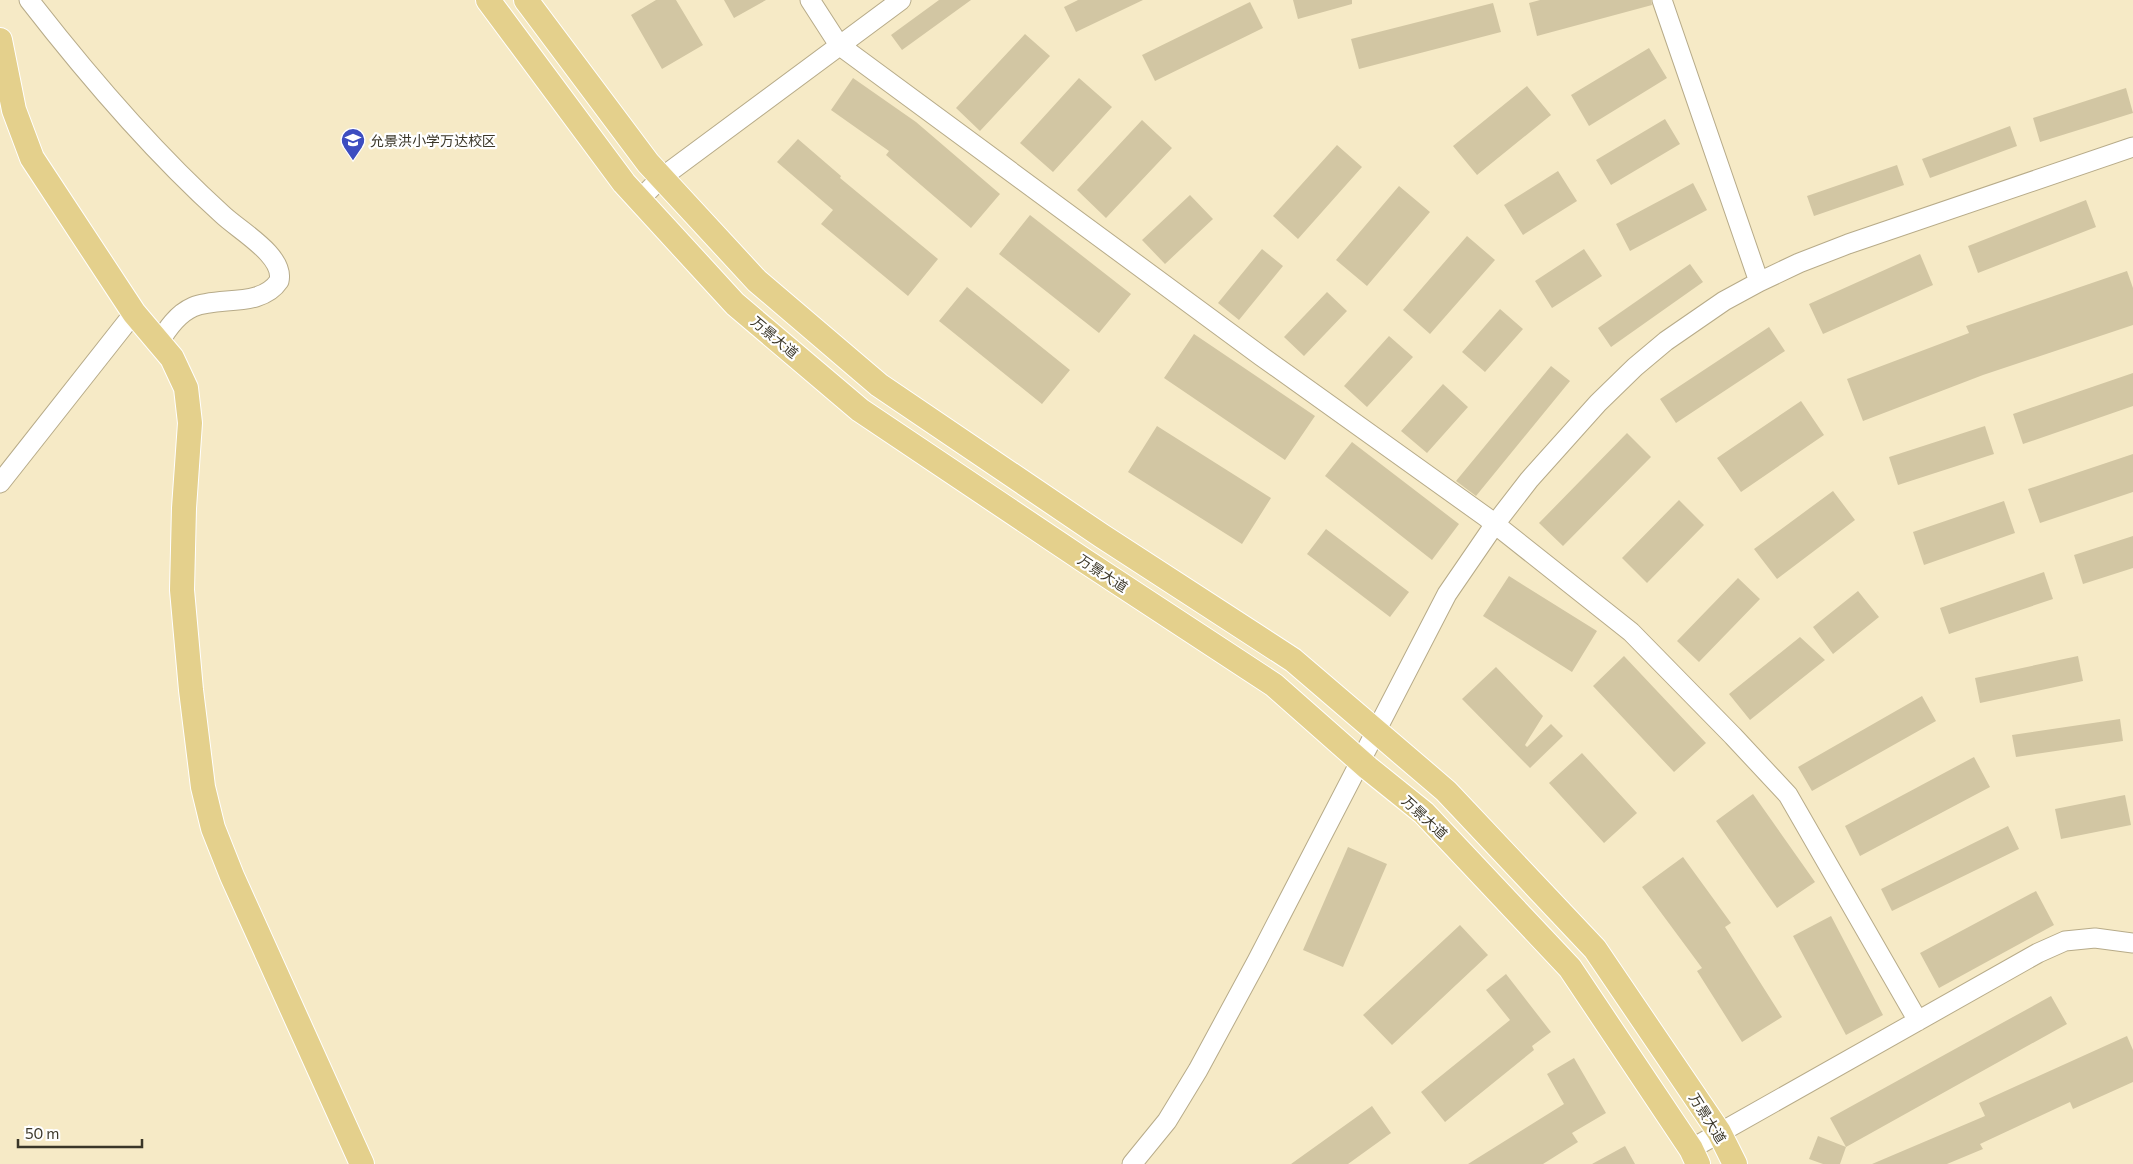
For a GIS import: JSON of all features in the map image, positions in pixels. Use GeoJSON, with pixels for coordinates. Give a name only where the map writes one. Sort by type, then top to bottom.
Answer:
{"type":"FeatureCollection","features":[{"type":"Feature","properties":{"kind":"main road","name":"万景大道"},"geometry":{"type":"LineString","coordinates":[[488,0],[612,168],[735,304],[860,410],[1085,562],[1274,685],[1360,761],[1424,813],[1570,968],[1695,1157]]}},
{"type":"Feature","properties":{"kind":"main road","name":"万景大道"},"geometry":{"type":"LineString","coordinates":[[526,0],[648,163],[757,281],[879,385],[1102,536],[1293,660],[1446,791],[1594,949],[1719,1132],[1735,1164]]}},
{"type":"Feature","properties":{"kind":"main road"},"geometry":{"type":"LineString","coordinates":[[0,40],[3,47],[14,110],[32,158],[134,313],[172,358],[186,388],[190,422],[184,508],[182,590],[191,690],[203,787],[213,828],[232,876],[362,1164]]}},
{"type":"Feature","properties":{"kind":"street"},"geometry":{"type":"LineString","coordinates":[[29,0],[96,83],[138,130],[181,176],[269,254],[279,268],[279,282],[270,291],[247,299],[207,303],[193,307],[174,322],[159,343]]}},
{"type":"Feature","properties":{"kind":"street"},"geometry":{"type":"LineString","coordinates":[[810,0],[838,45],[1261,356],[1495,524],[1631,632],[1788,795],[1918,1021]]}},
{"type":"Feature","properties":{"kind":"street"},"geometry":{"type":"LineString","coordinates":[[639,200],[661,178],[901,0]]}},
{"type":"Feature","properties":{"kind":"street"},"geometry":{"type":"LineString","coordinates":[[1662,0],[1758,282]]}},
{"type":"Feature","properties":{"kind":"street"},"geometry":{"type":"LineString","coordinates":[[1132,1164],[1167,1121],[1198,1070],[1447,594],[1495,524],[1562,441],[1635,367],[1690,323],[1758,282],[1799,263],[1848,244],[2133,147]]}},
{"type":"Feature","properties":{"kind":"street"},"geometry":{"type":"LineString","coordinates":[[0,483],[134,313]]}},
{"type":"Feature","properties":{"kind":"street"},"geometry":{"type":"LineString","coordinates":[[1695,1157],[1719,1132],[2038,954],[2065,942],[2095,938],[2133,943]]}},
{"type":"Feature","properties":{"kind":"building"},"geometry":{"type":"Polygon","coordinates":[[[656,0],[676,0],[703,45],[662,69],[631,15],[656,0]]]}},
{"type":"Feature","properties":{"kind":"building"},"geometry":{"type":"Polygon","coordinates":[[[724,0],[766,0],[734,18],[724,0]]]}},
{"type":"Feature","properties":{"kind":"building"},"geometry":{"type":"Polygon","coordinates":[[[939,0],[971,0],[902,50],[891,35],[939,0]]]}},
{"type":"Feature","properties":{"kind":"building"},"geometry":{"type":"Polygon","coordinates":[[[1078,0],[1143,0],[1076,32],[1064,7],[1078,0]]]}},
{"type":"Feature","properties":{"kind":"building"},"geometry":{"type":"Polygon","coordinates":[[[1293,0],[1352,0],[1352,4],[1298,19],[1293,0]]]}},
{"type":"Feature","properties":{"kind":"building"},"geometry":{"type":"Polygon","coordinates":[[[1540,0],[1651,0],[1652,5],[1537,36],[1529,3],[1540,0]]]}},
{"type":"Feature","properties":{"kind":"building"},"geometry":{"type":"Polygon","coordinates":[[[1250,2],[1263,28],[1155,81],[1142,55],[1250,2]]]}},
{"type":"Feature","properties":{"kind":"building"},"geometry":{"type":"Polygon","coordinates":[[[1493,3],[1501,32],[1359,69],[1351,39],[1493,3]]]}},
{"type":"Feature","properties":{"kind":"building"},"geometry":{"type":"Polygon","coordinates":[[[1025,34],[1050,56],[980,131],[956,108],[1025,34]]]}},
{"type":"Feature","properties":{"kind":"building"},"geometry":{"type":"Polygon","coordinates":[[[1649,48],[1667,78],[1589,126],[1571,95],[1649,48]]]}},
{"type":"Feature","properties":{"kind":"building"},"geometry":{"type":"Polygon","coordinates":[[[853,78],[916,122],[1000,194],[971,228],[886,155],[889,151],[831,110],[853,78]]]}},
{"type":"Feature","properties":{"kind":"building"},"geometry":{"type":"Polygon","coordinates":[[[1079,78],[1112,107],[1053,172],[1020,143],[1079,78]]]}},
{"type":"Feature","properties":{"kind":"building"},"geometry":{"type":"Polygon","coordinates":[[[1527,86],[1551,115],[1477,175],[1453,146],[1527,86]]]}},
{"type":"Feature","properties":{"kind":"building"},"geometry":{"type":"Polygon","coordinates":[[[2126,88],[2133,113],[2040,142],[2033,118],[2126,88]]]}},
{"type":"Feature","properties":{"kind":"building"},"geometry":{"type":"Polygon","coordinates":[[[1665,119],[1680,144],[1611,185],[1596,160],[1665,119]]]}},
{"type":"Feature","properties":{"kind":"building"},"geometry":{"type":"Polygon","coordinates":[[[1142,120],[1172,148],[1106,218],[1077,190],[1142,120]]]}},
{"type":"Feature","properties":{"kind":"building"},"geometry":{"type":"Polygon","coordinates":[[[2010,126],[2017,146],[1930,178],[1922,159],[2010,126]]]}},
{"type":"Feature","properties":{"kind":"building"},"geometry":{"type":"Polygon","coordinates":[[[798,139],[841,176],[840,178],[938,259],[908,296],[821,224],[833,210],[777,162],[798,139]]]}},
{"type":"Feature","properties":{"kind":"building"},"geometry":{"type":"Polygon","coordinates":[[[1337,145],[1362,167],[1298,239],[1273,216],[1337,145]]]}},
{"type":"Feature","properties":{"kind":"building"},"geometry":{"type":"Polygon","coordinates":[[[1897,165],[1904,185],[1814,216],[1807,196],[1897,165]]]}},
{"type":"Feature","properties":{"kind":"building"},"geometry":{"type":"Polygon","coordinates":[[[1558,171],[1577,201],[1523,235],[1504,205],[1558,171]]]}},
{"type":"Feature","properties":{"kind":"building"},"geometry":{"type":"Polygon","coordinates":[[[1693,183],[1707,210],[1630,251],[1616,224],[1693,183]]]}},
{"type":"Feature","properties":{"kind":"building"},"geometry":{"type":"Polygon","coordinates":[[[1399,186],[1430,212],[1367,286],[1336,260],[1399,186]]]}},
{"type":"Feature","properties":{"kind":"building"},"geometry":{"type":"Polygon","coordinates":[[[1190,195],[1213,219],[1165,264],[1142,240],[1190,195]]]}},
{"type":"Feature","properties":{"kind":"building"},"geometry":{"type":"Polygon","coordinates":[[[2086,200],[2096,227],[1978,273],[1968,246],[2086,200]]]}},
{"type":"Feature","properties":{"kind":"building"},"geometry":{"type":"Polygon","coordinates":[[[1030,215],[1131,294],[1099,333],[999,254],[1030,215]]]}},
{"type":"Feature","properties":{"kind":"building"},"geometry":{"type":"Polygon","coordinates":[[[1467,236],[1495,260],[1430,334],[1403,310],[1467,236]]]}},
{"type":"Feature","properties":{"kind":"building"},"geometry":{"type":"Polygon","coordinates":[[[1262,249],[1283,266],[1239,320],[1218,303],[1262,249]]]}},
{"type":"Feature","properties":{"kind":"building"},"geometry":{"type":"Polygon","coordinates":[[[1584,249],[1602,276],[1552,308],[1535,281],[1584,249]]]}},
{"type":"Feature","properties":{"kind":"building"},"geometry":{"type":"Polygon","coordinates":[[[1920,254],[1933,285],[1823,334],[1809,304],[1920,254]]]}},
{"type":"Feature","properties":{"kind":"building"},"geometry":{"type":"Polygon","coordinates":[[[1690,264],[1703,282],[1611,347],[1598,328],[1690,264]]]}},
{"type":"Feature","properties":{"kind":"building"},"geometry":{"type":"Polygon","coordinates":[[[2127,271],[2133,288],[2133,325],[1983,375],[1863,421],[1847,379],[1969,333],[1966,326],[2127,271]]]}},
{"type":"Feature","properties":{"kind":"building"},"geometry":{"type":"Polygon","coordinates":[[[967,287],[1070,370],[1042,404],[939,321],[967,287]]]}},
{"type":"Feature","properties":{"kind":"building"},"geometry":{"type":"Polygon","coordinates":[[[1327,292],[1347,311],[1304,356],[1284,337],[1327,292]]]}},
{"type":"Feature","properties":{"kind":"building"},"geometry":{"type":"Polygon","coordinates":[[[1500,309],[1523,329],[1485,372],[1462,352],[1500,309]]]}},
{"type":"Feature","properties":{"kind":"building"},"geometry":{"type":"Polygon","coordinates":[[[1769,327],[1785,351],[1676,423],[1660,399],[1769,327]]]}},
{"type":"Feature","properties":{"kind":"building"},"geometry":{"type":"Polygon","coordinates":[[[1194,334],[1315,416],[1285,460],[1164,378],[1194,334]]]}},
{"type":"Feature","properties":{"kind":"building"},"geometry":{"type":"Polygon","coordinates":[[[1389,336],[1413,357],[1367,407],[1344,386],[1389,336]]]}},
{"type":"Feature","properties":{"kind":"building"},"geometry":{"type":"Polygon","coordinates":[[[1551,366],[1570,381],[1476,496],[1456,481],[1551,366]]]}},
{"type":"Feature","properties":{"kind":"building"},"geometry":{"type":"Polygon","coordinates":[[[2133,373],[2133,406],[2023,444],[2013,414],[2133,373]]]}},
{"type":"Feature","properties":{"kind":"building"},"geometry":{"type":"Polygon","coordinates":[[[1443,384],[1468,407],[1427,453],[1401,431],[1443,384]]]}},
{"type":"Feature","properties":{"kind":"building"},"geometry":{"type":"Polygon","coordinates":[[[1801,401],[1824,435],[1741,492],[1717,458],[1801,401]]]}},
{"type":"Feature","properties":{"kind":"building"},"geometry":{"type":"Polygon","coordinates":[[[1157,426],[1271,498],[1242,544],[1128,472],[1157,426]]]}},
{"type":"Feature","properties":{"kind":"building"},"geometry":{"type":"Polygon","coordinates":[[[1985,426],[1994,454],[1898,485],[1889,457],[1985,426]]]}},
{"type":"Feature","properties":{"kind":"building"},"geometry":{"type":"Polygon","coordinates":[[[1627,433],[1651,457],[1563,546],[1539,523],[1627,433]]]}},
{"type":"Feature","properties":{"kind":"building"},"geometry":{"type":"Polygon","coordinates":[[[1352,442],[1459,524],[1432,560],[1325,476],[1352,442]]]}},
{"type":"Feature","properties":{"kind":"building"},"geometry":{"type":"Polygon","coordinates":[[[2133,454],[2133,492],[2040,523],[2028,489],[2133,454]]]}},
{"type":"Feature","properties":{"kind":"building"},"geometry":{"type":"Polygon","coordinates":[[[1833,491],[1855,520],[1777,579],[1754,549],[1833,491]]]}},
{"type":"Feature","properties":{"kind":"building"},"geometry":{"type":"Polygon","coordinates":[[[1679,500],[1704,525],[1647,583],[1622,558],[1679,500]]]}},
{"type":"Feature","properties":{"kind":"building"},"geometry":{"type":"Polygon","coordinates":[[[2004,501],[2015,533],[1924,565],[1913,532],[2004,501]]]}},
{"type":"Feature","properties":{"kind":"building"},"geometry":{"type":"Polygon","coordinates":[[[1326,529],[1409,592],[1390,617],[1307,554],[1326,529]]]}},
{"type":"Feature","properties":{"kind":"building"},"geometry":{"type":"Polygon","coordinates":[[[2133,536],[2133,568],[2083,584],[2074,555],[2133,536]]]}},
{"type":"Feature","properties":{"kind":"building"},"geometry":{"type":"Polygon","coordinates":[[[2044,572],[2053,599],[1949,634],[1940,608],[2044,572]]]}},
{"type":"Feature","properties":{"kind":"building"},"geometry":{"type":"Polygon","coordinates":[[[1509,576],[1597,631],[1572,672],[1483,616],[1509,576]]]}},
{"type":"Feature","properties":{"kind":"building"},"geometry":{"type":"Polygon","coordinates":[[[1738,578],[1760,599],[1699,662],[1677,641],[1738,578]]]}},
{"type":"Feature","properties":{"kind":"building"},"geometry":{"type":"Polygon","coordinates":[[[1858,591],[1879,617],[1833,654],[1813,627],[1858,591]]]}},
{"type":"Feature","properties":{"kind":"building"},"geometry":{"type":"Polygon","coordinates":[[[1800,637],[1825,660],[1750,720],[1729,694],[1800,637]]]}},
{"type":"Feature","properties":{"kind":"building"},"geometry":{"type":"Polygon","coordinates":[[[1624,656],[1706,743],[1674,772],[1593,686],[1624,656]]]}},
{"type":"Feature","properties":{"kind":"building"},"geometry":{"type":"Polygon","coordinates":[[[2078,656],[2083,681],[1980,703],[1975,678],[2078,656]]]}},
{"type":"Feature","properties":{"kind":"building"},"geometry":{"type":"Polygon","coordinates":[[[1496,667],[1543,716],[1525,745],[1527,747],[1551,724],[1563,736],[1530,768],[1462,699],[1496,667]]]}},
{"type":"Feature","properties":{"kind":"building"},"geometry":{"type":"Polygon","coordinates":[[[1922,696],[1936,721],[1812,791],[1798,767],[1922,696]]]}},
{"type":"Feature","properties":{"kind":"building"},"geometry":{"type":"Polygon","coordinates":[[[2120,719],[2123,741],[2016,757],[2012,735],[2120,719]]]}},
{"type":"Feature","properties":{"kind":"building"},"geometry":{"type":"Polygon","coordinates":[[[1582,753],[1637,813],[1604,843],[1549,783],[1582,753]]]}},
{"type":"Feature","properties":{"kind":"building"},"geometry":{"type":"Polygon","coordinates":[[[1974,757],[1990,787],[1860,856],[1845,826],[1974,757]]]}},
{"type":"Feature","properties":{"kind":"building"},"geometry":{"type":"Polygon","coordinates":[[[1753,794],[1815,882],[1777,908],[1716,821],[1753,794]]]}},
{"type":"Feature","properties":{"kind":"building"},"geometry":{"type":"Polygon","coordinates":[[[2125,795],[2131,825],[2061,839],[2055,809],[2125,795]]]}},
{"type":"Feature","properties":{"kind":"building"},"geometry":{"type":"Polygon","coordinates":[[[2008,826],[2019,849],[1892,911],[1881,889],[2008,826]]]}},
{"type":"Feature","properties":{"kind":"building"},"geometry":{"type":"Polygon","coordinates":[[[1348,847],[1387,864],[1343,967],[1303,950],[1348,847]]]}},
{"type":"Feature","properties":{"kind":"building"},"geometry":{"type":"Polygon","coordinates":[[[1683,857],[1731,923],[1725,927],[1782,1017],[1742,1042],[1697,971],[1702,968],[1642,887],[1683,857]]]}},
{"type":"Feature","properties":{"kind":"building"},"geometry":{"type":"Polygon","coordinates":[[[2036,891],[2054,925],[1939,988],[1920,953],[2036,891]]]}},
{"type":"Feature","properties":{"kind":"building"},"geometry":{"type":"Polygon","coordinates":[[[1831,916],[1883,1015],[1846,1035],[1793,936],[1831,916]]]}},
{"type":"Feature","properties":{"kind":"building"},"geometry":{"type":"Polygon","coordinates":[[[1460,925],[1488,955],[1392,1045],[1363,1015],[1460,925]]]}},
{"type":"Feature","properties":{"kind":"building"},"geometry":{"type":"Polygon","coordinates":[[[1506,974],[1551,1032],[1532,1046],[1534,1050],[1445,1122],[1421,1092],[1510,1020],[1486,990],[1506,974]]]}},
{"type":"Feature","properties":{"kind":"building"},"geometry":{"type":"Polygon","coordinates":[[[2051,996],[2067,1024],[1846,1147],[1830,1118],[2051,996]]]}},
{"type":"Feature","properties":{"kind":"building"},"geometry":{"type":"Polygon","coordinates":[[[2127,1036],[2133,1050],[2133,1082],[2073,1109],[2070,1102],[1980,1144],[1983,1149],[1947,1164],[1872,1164],[1985,1116],[1979,1103],[2127,1036]]]}},
{"type":"Feature","properties":{"kind":"building"},"geometry":{"type":"Polygon","coordinates":[[[1574,1058],[1606,1113],[1572,1133],[1578,1142],[1543,1164],[1468,1164],[1564,1104],[1547,1074],[1574,1058]]]}},
{"type":"Feature","properties":{"kind":"building"},"geometry":{"type":"Polygon","coordinates":[[[1372,1106],[1391,1133],[1348,1164],[1291,1164],[1372,1106]]]}},
{"type":"Feature","properties":{"kind":"building"},"geometry":{"type":"Polygon","coordinates":[[[1818,1136],[1846,1147],[1840,1164],[1823,1164],[1809,1159],[1818,1136]]]}},
{"type":"Feature","properties":{"kind":"building"},"geometry":{"type":"Polygon","coordinates":[[[1625,1146],[1635,1164],[1592,1164],[1625,1146]]]}},
{"type":"Feature","properties":{"kind":"place","name":"允景洪小学万达校区"},"geometry":{"type":"Point","coordinates":[353,161]}}]}
